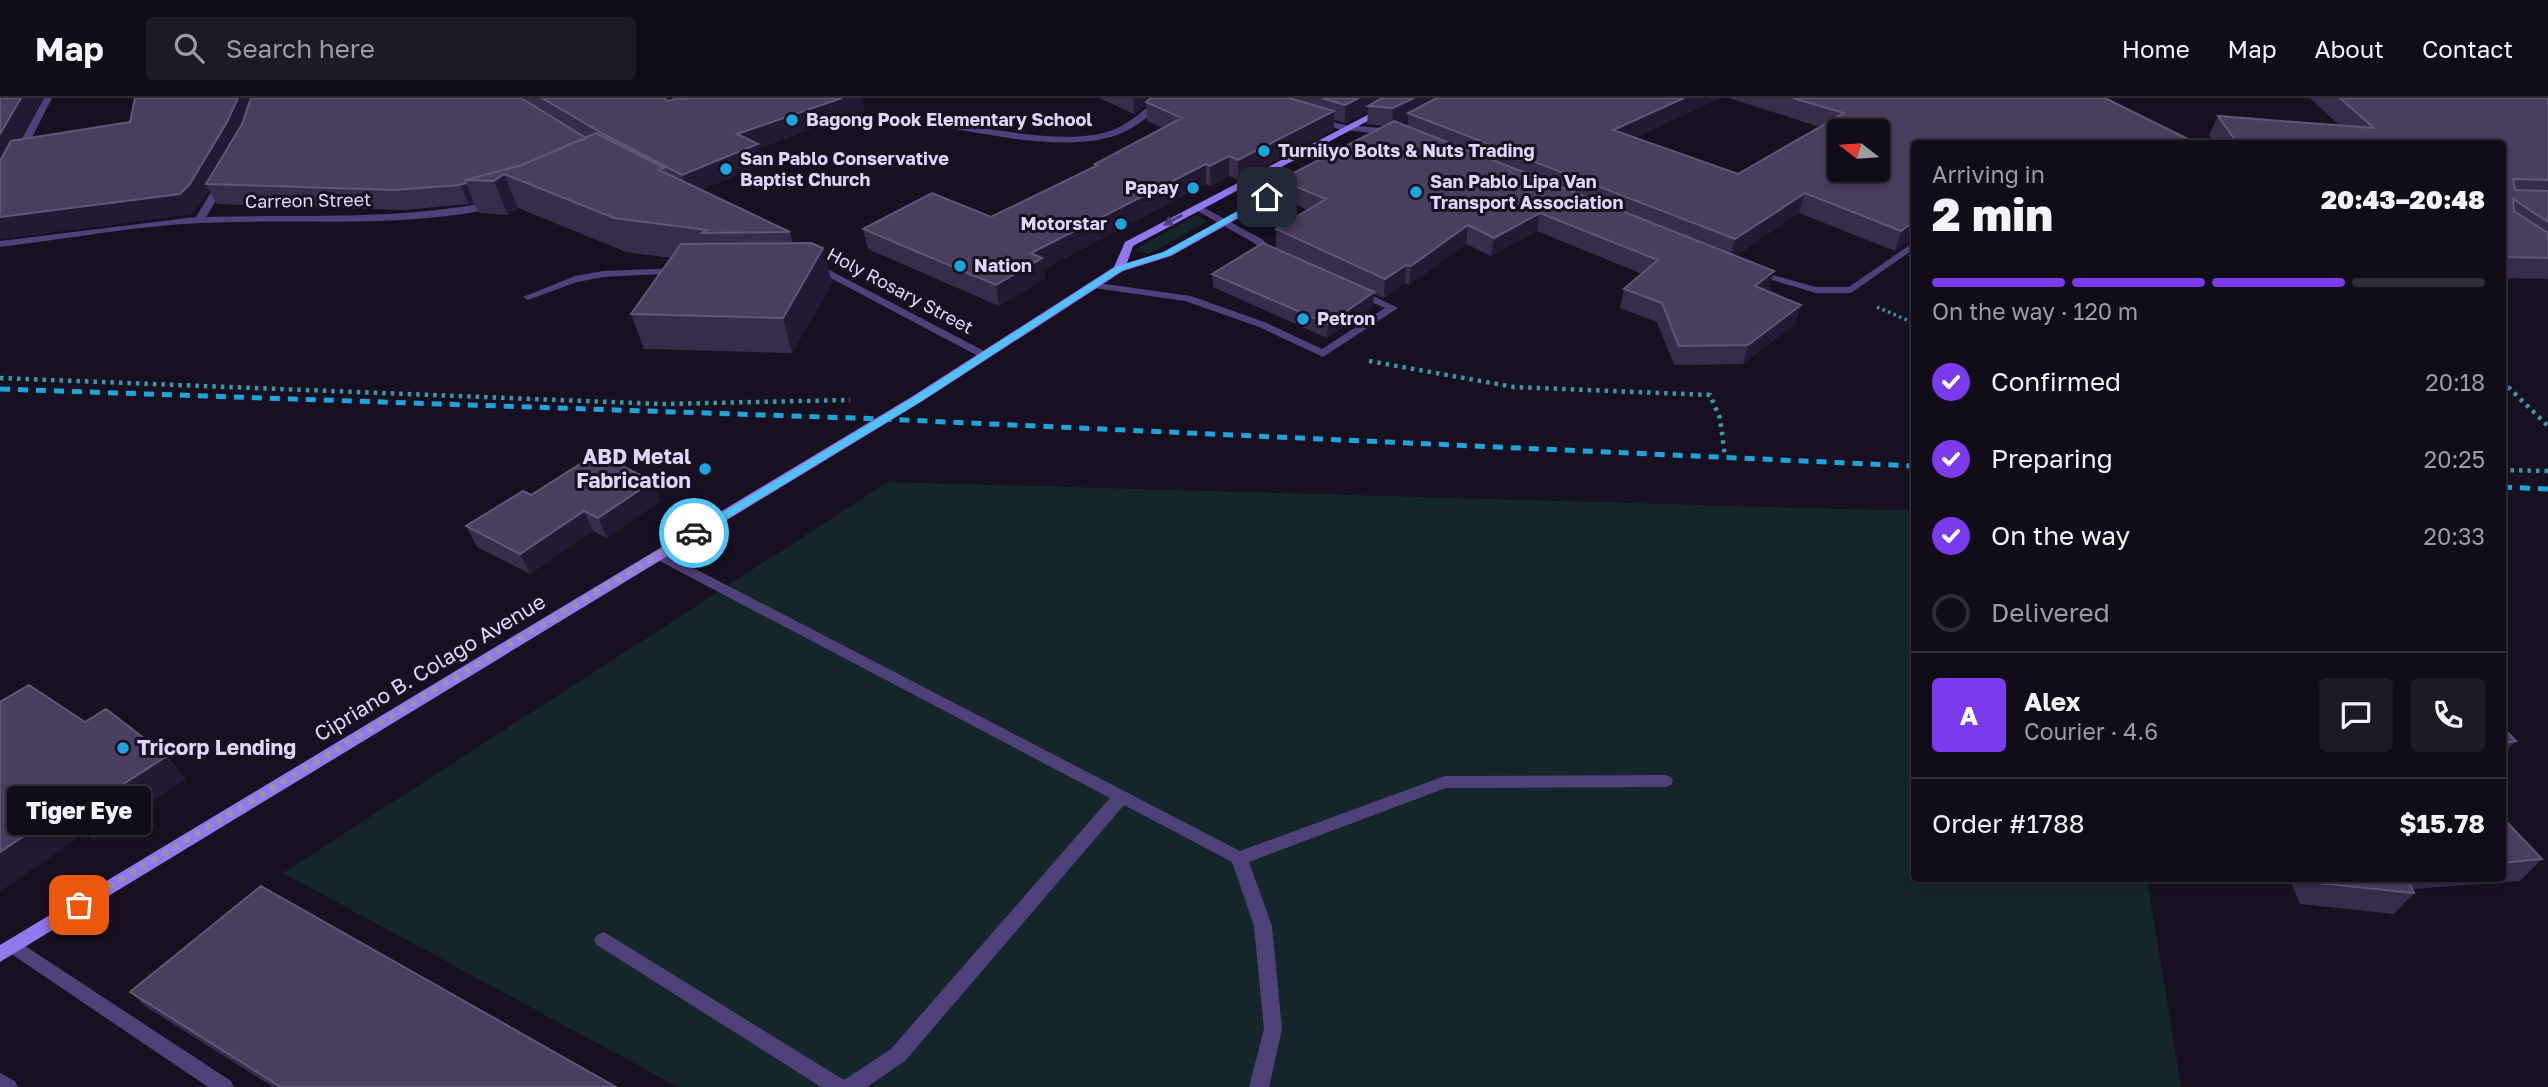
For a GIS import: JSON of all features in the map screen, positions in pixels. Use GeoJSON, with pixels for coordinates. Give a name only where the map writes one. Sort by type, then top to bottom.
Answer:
{"type":"FeatureCollection","features":[{"type":"Feature","properties":{"kind":"main road"},"geometry":{"type":"LineString","coordinates":[[1119,269],[1129,244],[1407,98]]}},
{"type":"Feature","properties":{"kind":"main road"},"geometry":{"type":"LineString","coordinates":[[1376,140],[1393,132]]}},
{"type":"Feature","properties":{"kind":"main road","name":"Cipriano B. Colago Avenue"},"geometry":{"type":"LineString","coordinates":[[7,950],[917,399],[1091,285],[1119,269],[1167,254],[1223,220],[1306,177]]}},
{"type":"Feature","properties":{"kind":"street"},"geometry":{"type":"LineString","coordinates":[[12,168],[48,98]]}},
{"type":"Feature","properties":{"kind":"street"},"geometry":{"type":"LineString","coordinates":[[936,123],[1083,139],[1117,132],[1166,98]]}},
{"type":"Feature","properties":{"kind":"street"},"geometry":{"type":"LineString","coordinates":[[1301,117],[1347,128],[1405,131]]}},
{"type":"Feature","properties":{"kind":"street"},"geometry":{"type":"LineString","coordinates":[[199,220],[227,174]]}},
{"type":"Feature","properties":{"kind":"street","name":"Carreon Street"},"geometry":{"type":"LineString","coordinates":[[0,244],[199,220],[384,217],[468,210],[504,201]]}},
{"type":"Feature","properties":{"kind":"street"},"geometry":{"type":"LineString","coordinates":[[1197,207],[1288,261]]}},
{"type":"Feature","properties":{"kind":"street"},"geometry":{"type":"LineString","coordinates":[[1745,270],[1816,290],[1851,290],[1911,247]]}},
{"type":"Feature","properties":{"kind":"street","name":"Holy Rosary Street"},"geometry":{"type":"LineString","coordinates":[[804,265],[827,272],[982,355]]}},
{"type":"Feature","properties":{"kind":"street"},"geometry":{"type":"LineString","coordinates":[[528,298],[575,279],[603,274],[695,271]]}},
{"type":"Feature","properties":{"kind":"street"},"geometry":{"type":"LineString","coordinates":[[1091,285],[1186,298],[1263,325],[1323,354],[1393,308],[1345,288]]}},
{"type":"Feature","properties":{"kind":"street"},"geometry":{"type":"LineString","coordinates":[[659,555],[1239,858],[1263,926],[1273,1029],[1259,1087]]}},
{"type":"Feature","properties":{"kind":"street"},"geometry":{"type":"LineString","coordinates":[[1239,858],[1446,782],[1665,781]]}},
{"type":"Feature","properties":{"kind":"street"},"geometry":{"type":"LineString","coordinates":[[850,1087],[898,1055],[1122,796]]}},
{"type":"Feature","properties":{"kind":"street"},"geometry":{"type":"LineString","coordinates":[[603,940],[838,1087]]}},
{"type":"Feature","properties":{"kind":"street"},"geometry":{"type":"LineString","coordinates":[[7,950],[225,1087]]}},
{"type":"Feature","properties":{"kind":"street"},"geometry":{"type":"LineString","coordinates":[[0,1082],[8,1087]]}},
{"type":"Feature","properties":{"kind":"path"},"geometry":{"type":"LineString","coordinates":[[1323,354],[1407,366],[1514,387],[1710,395],[1720,418],[1724,457]]}},
{"type":"Feature","properties":{"kind":"path"},"geometry":{"type":"LineString","coordinates":[[0,378],[661,404],[917,399]]}},
{"type":"Feature","properties":{"kind":"path"},"geometry":{"type":"LineString","coordinates":[[2506,385],[2548,426]]}},
{"type":"Feature","properties":{"kind":"path"},"geometry":{"type":"LineString","coordinates":[[2506,470],[2548,471]]}},
{"type":"Feature","properties":{"kind":"shaded area"},"geometry":{"type":"Polygon","coordinates":[[[1196,215],[1208,221],[1149,254],[1134,250],[1196,215]]]}},
{"type":"Feature","properties":{"kind":"shaded area"},"geometry":{"type":"Polygon","coordinates":[[[888,482],[1911,511],[1911,882],[2147,882],[2181,1087],[678,1087],[283,873],[888,482]]]}},
{"type":"Feature","properties":{"kind":"building"},"geometry":{"type":"Polygon","coordinates":[[[0,98],[21,98],[0,134],[0,98]]]}},
{"type":"Feature","properties":{"kind":"building"},"geometry":{"type":"Polygon","coordinates":[[[135,98],[238,98],[190,184],[180,194],[0,217],[0,161],[11,141],[130,122],[135,98]]]}},
{"type":"Feature","properties":{"kind":"building"},"geometry":{"type":"Polygon","coordinates":[[[251,98],[521,98],[586,138],[519,166],[465,180],[466,183],[460,185],[394,190],[206,184],[242,124],[251,98]]]}},
{"type":"Feature","properties":{"kind":"building"},"geometry":{"type":"Polygon","coordinates":[[[542,98],[663,98],[669,101],[677,98],[842,98],[737,134],[758,144],[682,175],[542,98]]]}},
{"type":"Feature","properties":{"kind":"building"},"geometry":{"type":"Polygon","coordinates":[[[1151,98],[1289,98],[1334,111],[1238,160],[1229,156],[1210,166],[1206,164],[1031,253],[1042,258],[996,285],[863,229],[932,193],[991,217],[1098,165],[1095,164],[1182,118],[1146,102],[1151,98]]]}},
{"type":"Feature","properties":{"kind":"building"},"geometry":{"type":"Polygon","coordinates":[[[1322,98],[1359,98],[1345,105],[1322,98]]]}},
{"type":"Feature","properties":{"kind":"building"},"geometry":{"type":"Polygon","coordinates":[[[1382,98],[1414,98],[1393,108],[1368,106],[1382,98]]]}},
{"type":"Feature","properties":{"kind":"building"},"geometry":{"type":"Polygon","coordinates":[[[1437,98],[1684,98],[1613,130],[1738,174],[1827,123],[1827,182],[1890,182],[1890,119],[1834,119],[1844,113],[1793,98],[2105,98],[2190,140],[1911,140],[1911,223],[1901,231],[1805,193],[1735,239],[1408,113],[1437,98]]]}},
{"type":"Feature","properties":{"kind":"building"},"geometry":{"type":"Polygon","coordinates":[[[2340,98],[2548,98],[2548,180],[2513,179],[2515,190],[2548,191],[2548,222],[2513,199],[2514,211],[2548,233],[2548,258],[2506,257],[2506,140],[2235,140],[2218,116],[2374,128],[2340,98]]]}},
{"type":"Feature","properties":{"kind":"building"},"geometry":{"type":"Polygon","coordinates":[[[1394,121],[1774,271],[1755,286],[1801,305],[1748,345],[1679,346],[1662,303],[1624,289],[1658,260],[1540,213],[1494,238],[1468,225],[1411,266],[1406,265],[1385,279],[1276,229],[1326,199],[1280,180],[1394,121]]]}},
{"type":"Feature","properties":{"kind":"building"},"geometry":{"type":"Polygon","coordinates":[[[596,133],[664,168],[659,170],[790,232],[702,233],[707,230],[614,218],[504,174],[494,181],[465,180],[519,166],[596,133]]]}},
{"type":"Feature","properties":{"kind":"building"},"geometry":{"type":"Polygon","coordinates":[[[811,243],[823,248],[783,318],[631,314],[681,244],[811,243]]]}},
{"type":"Feature","properties":{"kind":"building"},"geometry":{"type":"Polygon","coordinates":[[[1263,243],[1374,292],[1328,324],[1212,274],[1263,243]]]}},
{"type":"Feature","properties":{"kind":"building"},"geometry":{"type":"Polygon","coordinates":[[[596,454],[653,481],[598,518],[584,511],[520,554],[466,526],[523,491],[531,495],[596,454]]]}},
{"type":"Feature","properties":{"kind":"building"},"geometry":{"type":"Polygon","coordinates":[[[29,685],[85,722],[106,709],[167,756],[72,817],[63,810],[0,852],[0,702],[29,685]]]}},
{"type":"Feature","properties":{"kind":"building"},"geometry":{"type":"Polygon","coordinates":[[[2506,731],[2516,741],[2506,742],[2506,731]]]}},
{"type":"Feature","properties":{"kind":"building"},"geometry":{"type":"Polygon","coordinates":[[[2506,821],[2542,859],[2506,863],[2506,821]]]}},
{"type":"Feature","properties":{"kind":"building"},"geometry":{"type":"Polygon","coordinates":[[[2409,882],[2414,893],[2318,883],[2409,882]]]}},
{"type":"Feature","properties":{"kind":"building"},"geometry":{"type":"Polygon","coordinates":[[[261,886],[616,1087],[281,1087],[130,992],[261,886]]]}},
{"type":"Feature","properties":{"kind":"railway"},"geometry":{"type":"LineString","coordinates":[[0,389],[882,419],[1911,466]]}},
{"type":"Feature","properties":{"kind":"railway"},"geometry":{"type":"LineString","coordinates":[[2506,487],[2548,489]]}},
{"type":"Feature","properties":{"kind":"way so far"},"geometry":{"type":"LineString","coordinates":[[79,905],[694,533]]}},
{"type":"Feature","properties":{"kind":"place","name":"Bagong Pook Elementary School"},"geometry":{"type":"Point","coordinates":[792,120]}},
{"type":"Feature","properties":{"kind":"place","name":"Turnilyo Bolts & Nuts Trading"},"geometry":{"type":"Point","coordinates":[1264,151]}},
{"type":"Feature","properties":{"kind":"place","name":"San Pablo Conservative Baptist Church"},"geometry":{"type":"Point","coordinates":[726,169]}},
{"type":"Feature","properties":{"kind":"place","name":"Papay"},"geometry":{"type":"Point","coordinates":[1193,188]}},
{"type":"Feature","properties":{"kind":"place","name":"San Pablo Lipa Van Transport Association"},"geometry":{"type":"Point","coordinates":[1416,192]}},
{"type":"Feature","properties":{"kind":"place","name":"Motorstar"},"geometry":{"type":"Point","coordinates":[1121,224]}},
{"type":"Feature","properties":{"kind":"place","name":"Nation"},"geometry":{"type":"Point","coordinates":[960,266]}},
{"type":"Feature","properties":{"kind":"place","name":"Petron"},"geometry":{"type":"Point","coordinates":[1303,319]}},
{"type":"Feature","properties":{"kind":"place","name":"ABD Metal Fabrication"},"geometry":{"type":"Point","coordinates":[705,469]}},
{"type":"Feature","properties":{"kind":"place","name":"Tricorp Lending"},"geometry":{"type":"Point","coordinates":[123,748]}},
{"type":"Feature","properties":{"kind":"place","name":"Tiger Eye"},"geometry":{"type":"Point","coordinates":[79,905]}},
{"type":"Feature","properties":{"kind":"route"},"geometry":{"type":"LineString","coordinates":[[694,533],[917,399],[1091,285],[1119,269],[1167,254],[1267,197]]}}]}
